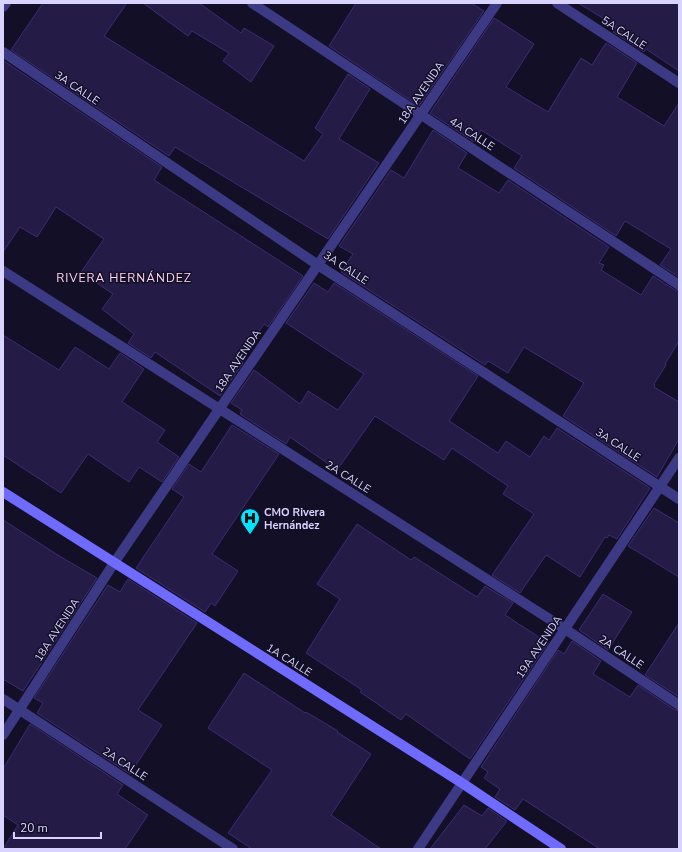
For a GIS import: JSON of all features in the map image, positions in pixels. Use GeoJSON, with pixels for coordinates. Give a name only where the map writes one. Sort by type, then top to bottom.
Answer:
{"type":"FeatureCollection","features":[{"type":"Feature","properties":{"kind":"street"},"geometry":{"type":"LineString","coordinates":[[3,8],[6,3]]}},
{"type":"Feature","properties":{"kind":"street","name":"4A CALLE"},"geometry":{"type":"LineString","coordinates":[[252,3],[679,285]]}},
{"type":"Feature","properties":{"kind":"street","name":"18A AVENIDA"},"geometry":{"type":"LineString","coordinates":[[3,735],[114,563],[498,3]]}},
{"type":"Feature","properties":{"kind":"street","name":"5A CALLE"},"geometry":{"type":"LineString","coordinates":[[556,3],[679,83]]}},
{"type":"Feature","properties":{"kind":"street","name":"3A CALLE"},"geometry":{"type":"LineString","coordinates":[[3,52],[318,265],[679,499]]}},
{"type":"Feature","properties":{"kind":"street","name":"2A CALLE"},"geometry":{"type":"LineString","coordinates":[[3,271],[565,629],[679,705]]}},
{"type":"Feature","properties":{"kind":"street","name":"19A AVENIDA"},"geometry":{"type":"LineString","coordinates":[[418,849],[679,458]]}},
{"type":"Feature","properties":{"kind":"street","name":"1A CALLE"},"geometry":{"type":"LineString","coordinates":[[3,492],[462,783],[561,849]]}},
{"type":"Feature","properties":{"kind":"street","name":"2A CALLE"},"geometry":{"type":"LineString","coordinates":[[3,699],[233,849]]}},
{"type":"Feature","properties":{"kind":"building"},"geometry":{"type":"Polygon","coordinates":[[[43,3],[127,3],[104,36],[304,161],[323,134],[315,128],[348,74],[370,89],[339,139],[379,163],[328,239],[175,147],[169,156],[11,50],[43,3]]]}},
{"type":"Feature","properties":{"kind":"building"},"geometry":{"type":"Polygon","coordinates":[[[143,3],[199,3],[241,33],[244,28],[274,46],[251,82],[223,61],[229,53],[192,31],[188,36],[143,3]]]}},
{"type":"Feature","properties":{"kind":"building"},"geometry":{"type":"Polygon","coordinates":[[[356,3],[471,3],[484,11],[419,106],[329,46],[356,3]]]}},
{"type":"Feature","properties":{"kind":"building"},"geometry":{"type":"Polygon","coordinates":[[[578,3],[679,3],[679,71],[646,49],[644,52],[613,32],[616,26],[578,3]]]}},
{"type":"Feature","properties":{"kind":"building"},"geometry":{"type":"Polygon","coordinates":[[[494,18],[534,44],[506,87],[548,112],[581,58],[592,65],[606,43],[637,63],[617,97],[664,126],[679,103],[679,277],[660,265],[671,249],[625,221],[616,236],[514,168],[522,156],[481,130],[474,142],[430,113],[494,18]]]}},
{"type":"Feature","properties":{"kind":"building"},"geometry":{"type":"Polygon","coordinates":[[[4,61],[162,167],[154,180],[303,276],[268,327],[264,324],[240,360],[243,363],[220,396],[155,352],[151,358],[128,343],[134,334],[102,309],[113,294],[81,272],[104,239],[56,207],[37,237],[20,227],[3,252],[4,61]]]}},
{"type":"Feature","properties":{"kind":"building"},"geometry":{"type":"Polygon","coordinates":[[[433,130],[467,153],[458,168],[499,193],[508,180],[609,247],[599,263],[604,265],[601,270],[641,295],[653,276],[679,291],[679,341],[654,384],[654,387],[679,402],[679,439],[657,477],[563,416],[584,383],[524,347],[508,373],[488,361],[485,365],[341,272],[353,254],[339,246],[391,170],[404,178],[433,130]]]}},
{"type":"Feature","properties":{"kind":"building"},"geometry":{"type":"Polygon","coordinates":[[[314,283],[328,292],[334,283],[478,376],[449,421],[498,453],[506,441],[530,457],[544,436],[549,440],[557,428],[650,488],[617,539],[609,535],[607,538],[605,537],[580,577],[546,555],[520,593],[492,575],[534,514],[503,494],[508,486],[452,448],[444,460],[375,416],[337,470],[290,437],[286,444],[240,414],[242,410],[231,403],[254,370],[300,404],[308,391],[338,410],[364,374],[286,323],[314,283]]]}},
{"type":"Feature","properties":{"kind":"building"},"geometry":{"type":"Polygon","coordinates":[[[3,335],[59,370],[75,347],[109,369],[120,353],[144,369],[122,402],[165,430],[157,442],[179,457],[162,482],[139,467],[129,482],[88,454],[61,493],[3,455],[3,335]]]}},
{"type":"Feature","properties":{"kind":"building"},"geometry":{"type":"Polygon","coordinates":[[[232,425],[279,454],[212,554],[238,571],[215,606],[211,603],[205,612],[136,568],[184,497],[172,489],[189,464],[201,472],[232,425]]]}},
{"type":"Feature","properties":{"kind":"building"},"geometry":{"type":"Polygon","coordinates":[[[654,508],[679,523],[679,577],[628,546],[654,508]]]}},
{"type":"Feature","properties":{"kind":"building"},"geometry":{"type":"Polygon","coordinates":[[[3,520],[97,578],[23,691],[3,679],[3,520]]]}},
{"type":"Feature","properties":{"kind":"building"},"geometry":{"type":"Polygon","coordinates":[[[357,524],[411,560],[414,557],[477,597],[485,586],[513,603],[505,615],[548,643],[470,759],[406,714],[401,720],[360,692],[362,690],[306,653],[340,599],[317,584],[357,524]]]}},
{"type":"Feature","properties":{"kind":"building"},"geometry":{"type":"Polygon","coordinates":[[[128,579],[197,623],[138,710],[162,725],[130,774],[37,713],[43,703],[34,698],[108,585],[120,592],[128,579]]]}},
{"type":"Feature","properties":{"kind":"building"},"geometry":{"type":"Polygon","coordinates":[[[603,594],[632,612],[608,650],[579,630],[603,594]]]}},
{"type":"Feature","properties":{"kind":"building"},"geometry":{"type":"Polygon","coordinates":[[[679,623],[679,697],[645,675],[679,623]]]}},
{"type":"Feature","properties":{"kind":"building"},"geometry":{"type":"Polygon","coordinates":[[[572,641],[601,661],[593,674],[630,697],[638,685],[675,710],[679,711],[679,849],[600,849],[523,799],[515,810],[495,797],[500,789],[484,778],[488,772],[481,767],[558,650],[564,654],[572,641]]]}},
{"type":"Feature","properties":{"kind":"building"},"geometry":{"type":"Polygon","coordinates":[[[244,673],[305,713],[306,712],[338,731],[337,732],[371,754],[331,815],[381,849],[252,849],[228,833],[272,770],[208,728],[244,673]]]}},
{"type":"Feature","properties":{"kind":"building"},"geometry":{"type":"Polygon","coordinates":[[[30,724],[123,785],[117,794],[148,815],[125,849],[3,849],[18,825],[3,815],[3,769],[30,724]]]}},
{"type":"Feature","properties":{"kind":"building"},"geometry":{"type":"Polygon","coordinates":[[[464,805],[482,816],[488,808],[507,821],[485,849],[430,849],[464,805]]]}},
{"type":"Feature","properties":{"kind":"place","name":"CMO Rivera Hernández"},"geometry":{"type":"Point","coordinates":[250,535]}},
{"type":"Feature","properties":{"kind":"district","name":"RIVERA HERNÁNDEZ"},"geometry":{"type":"Point","coordinates":[124,278]}}]}
